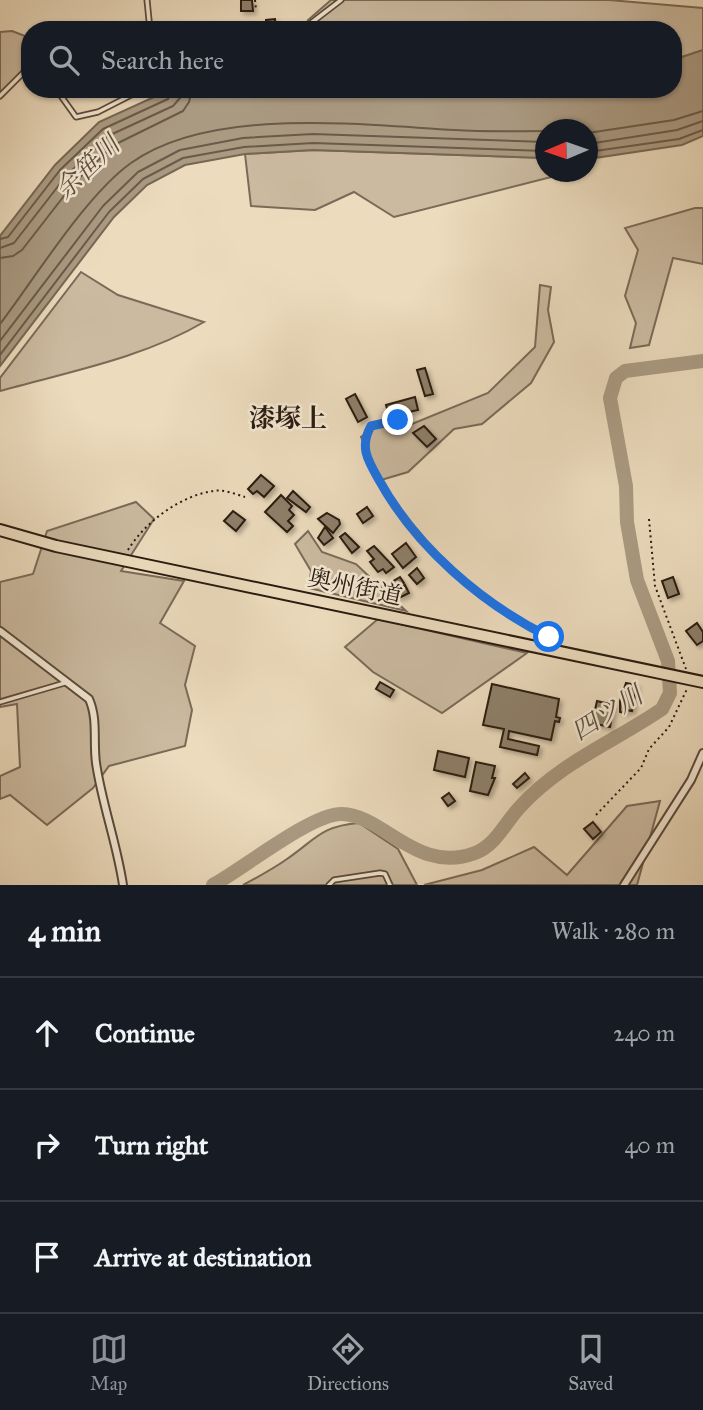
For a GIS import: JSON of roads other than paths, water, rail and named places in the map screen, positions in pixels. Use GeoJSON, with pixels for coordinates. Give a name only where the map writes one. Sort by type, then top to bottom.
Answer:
{"type":"FeatureCollection","features":[{"type":"Feature","properties":{"kind":"highway","name":"奥州街道"},"geometry":{"type":"LineString","coordinates":[[0,530],[122,560],[703,682]]}},
{"type":"Feature","properties":{"kind":"street"},"geometry":{"type":"LineString","coordinates":[[0,631],[89,699],[94,710],[96,760],[123,885]]}},
{"type":"Feature","properties":{"kind":"street"},"geometry":{"type":"LineString","coordinates":[[624,885],[691,780],[703,753]]}},
{"type":"Feature","properties":{"kind":"lane"},"geometry":{"type":"LineString","coordinates":[[147,0],[149,21]]}},
{"type":"Feature","properties":{"kind":"lane"},"geometry":{"type":"LineString","coordinates":[[314,21],[341,0]]}},
{"type":"Feature","properties":{"kind":"lane"},"geometry":{"type":"LineString","coordinates":[[0,96],[21,75]]}},
{"type":"Feature","properties":{"kind":"lane"},"geometry":{"type":"LineString","coordinates":[[62,98],[76,117],[98,112],[125,98]]}},
{"type":"Feature","properties":{"kind":"lane"},"geometry":{"type":"LineString","coordinates":[[0,702],[68,682]]}},
{"type":"Feature","properties":{"kind":"lane"},"geometry":{"type":"LineString","coordinates":[[329,885],[334,880],[380,873],[385,874],[390,885]]}},
{"type":"Feature","properties":{"kind":"water","name":"余笹川"},"geometry":{"type":"Polygon","coordinates":[[[703,50],[703,136],[682,145],[598,158],[598,119],[535,119],[535,158],[313,150],[245,154],[185,165],[147,185],[114,217],[0,366],[0,236],[55,165],[99,122],[152,98],[682,98],[682,57],[703,50]]]}},
{"type":"Feature","properties":{"kind":"waterway","name":"四ツ川"},"geometry":{"type":"LineString","coordinates":[[213,885],[313,822],[342,814],[357,817],[419,851],[436,856],[454,858],[475,853],[488,845],[519,808],[552,778],[662,709],[670,693],[668,661],[637,580],[627,522],[626,486],[610,398],[616,378],[625,371],[703,361]]}},
{"type":"Feature","properties":{"kind":"district","name":"漆塚上"},"geometry":{"type":"Point","coordinates":[288,418]}}]}
